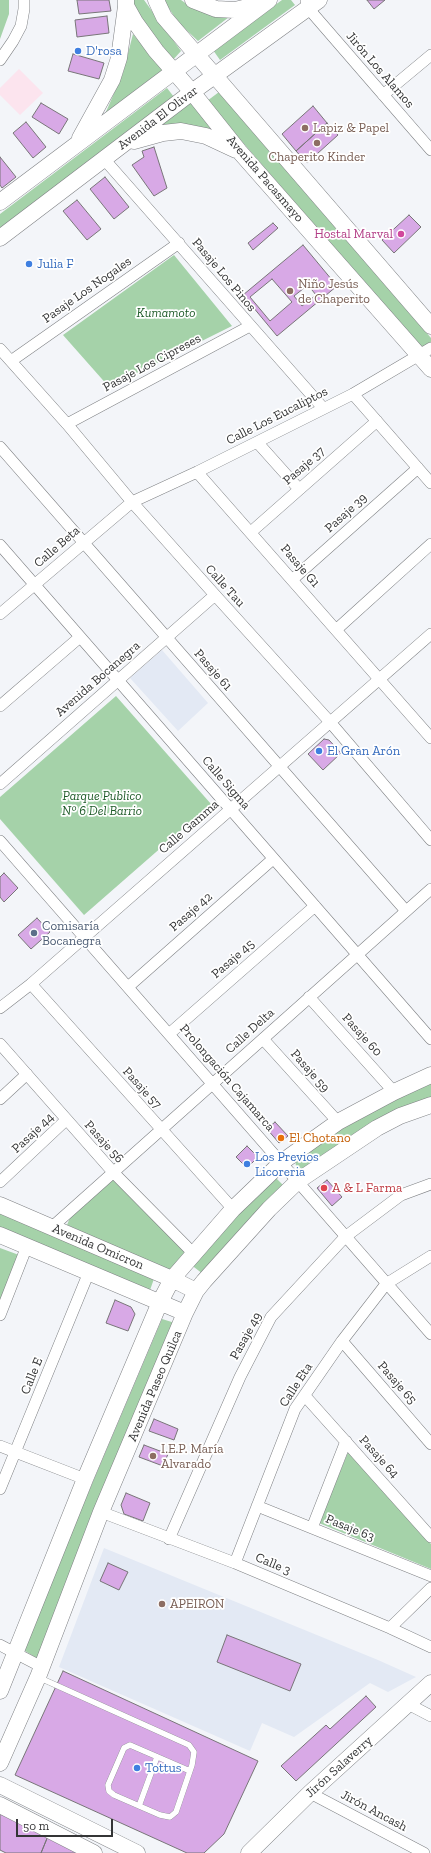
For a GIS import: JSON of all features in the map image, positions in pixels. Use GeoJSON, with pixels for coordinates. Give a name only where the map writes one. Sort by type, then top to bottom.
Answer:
{"type":"FeatureCollection","features":[{"type":"Feature","properties":{"kind":"main road"},"geometry":{"type":"LineString","coordinates":[[156,0],[164,17],[431,326]]}},
{"type":"Feature","properties":{"kind":"main road"},"geometry":{"type":"LineString","coordinates":[[193,0],[216,9],[235,10],[267,1]]}},
{"type":"Feature","properties":{"kind":"main road","name":"Avenida El Olivar"},"geometry":{"type":"LineString","coordinates":[[0,202],[267,1]]}},
{"type":"Feature","properties":{"kind":"main road"},"geometry":{"type":"LineString","coordinates":[[77,144],[112,80],[119,58],[126,3]]}},
{"type":"Feature","properties":{"kind":"main road","name":"Avenida Pacasmayo"},"geometry":{"type":"LineString","coordinates":[[126,3],[145,37],[192,92],[239,151],[425,352],[431,369]]}},
{"type":"Feature","properties":{"kind":"main road","name":"Avenida El Olivar"},"geometry":{"type":"LineString","coordinates":[[0,238],[311,3]]}},
{"type":"Feature","properties":{"kind":"main road"},"geometry":{"type":"LineString","coordinates":[[120,147],[142,138],[163,132],[181,131],[206,136],[239,151]]}},
{"type":"Feature","properties":{"kind":"main road"},"geometry":{"type":"LineString","coordinates":[[0,1691],[85,1479],[160,1302],[172,1279],[193,1253],[233,1209],[282,1162],[338,1122],[394,1092],[431,1075]]}},
{"type":"Feature","properties":{"kind":"main road","name":"Avenida Paseo Quilca"},"geometry":{"type":"LineString","coordinates":[[0,1763],[40,1672],[102,1512],[196,1291],[204,1280],[264,1214],[298,1181],[377,1128],[400,1116],[431,1105]]}},
{"type":"Feature","properties":{"kind":"main road","name":"Avenida Omicron"},"geometry":{"type":"LineString","coordinates":[[0,1205],[172,1279],[196,1291]]}},
{"type":"Feature","properties":{"kind":"main road","name":"Avenida Omicron"},"geometry":{"type":"LineString","coordinates":[[0,1235],[160,1302],[185,1314]]}},
{"type":"Feature","properties":{"kind":"main road","name":"Jirón Salaverry"},"geometry":{"type":"LineString","coordinates":[[249,1853],[310,1793],[431,1683]]}},
{"type":"Feature","properties":{"kind":"main road"},"geometry":{"type":"LineString","coordinates":[[0,1785],[137,1853]]}},
{"type":"Feature","properties":{"kind":"main road"},"geometry":{"type":"LineString","coordinates":[[0,1805],[94,1853]]}},
{"type":"Feature","properties":{"kind":"street"},"geometry":{"type":"LineString","coordinates":[[0,60],[14,41],[21,26],[24,0]]}},
{"type":"Feature","properties":{"kind":"street","name":"Jirón Los Alamos"},"geometry":{"type":"LineString","coordinates":[[311,3],[383,95],[431,150]]}},
{"type":"Feature","properties":{"kind":"street"},"geometry":{"type":"LineString","coordinates":[[383,95],[431,55]]}},
{"type":"Feature","properties":{"kind":"street","name":"Pasaje Los Pinos"},"geometry":{"type":"LineString","coordinates":[[104,159],[179,242],[250,326],[323,408]]}},
{"type":"Feature","properties":{"kind":"street","name":"Pasaje Los Nogales"},"geometry":{"type":"LineString","coordinates":[[11,361],[179,242]]}},
{"type":"Feature","properties":{"kind":"street","name":"Pasaje Los Cipreses"},"geometry":{"type":"LineString","coordinates":[[67,424],[250,326]]}},
{"type":"Feature","properties":{"kind":"street","name":"Calle Tau"},"geometry":{"type":"LineString","coordinates":[[0,349],[67,424],[132,502],[330,722],[431,840]]}},
{"type":"Feature","properties":{"kind":"street","name":"Calle Los Eucaliptos"},"geometry":{"type":"LineString","coordinates":[[132,502],[197,472],[353,394],[425,352]]}},
{"type":"Feature","properties":{"kind":"street"},"geometry":{"type":"LineString","coordinates":[[353,394],[431,483]]}},
{"type":"Feature","properties":{"kind":"street","name":"Pasaje 37"},"geometry":{"type":"LineString","coordinates":[[251,532],[377,422]]}},
{"type":"Feature","properties":{"kind":"street"},"geometry":{"type":"LineString","coordinates":[[257,442],[299,489]]}},
{"type":"Feature","properties":{"kind":"street","name":"Pasaje 61"},"geometry":{"type":"LineString","coordinates":[[0,447],[279,767],[406,910]]}},
{"type":"Feature","properties":{"kind":"street","name":"Pasaje 39"},"geometry":{"type":"LineString","coordinates":[[293,579],[418,468]]}},
{"type":"Feature","properties":{"kind":"street","name":"Pasaje G1"},"geometry":{"type":"LineString","coordinates":[[197,472],[337,629],[431,738]]}},
{"type":"Feature","properties":{"kind":"street","name":"Calle Beta"},"geometry":{"type":"LineString","coordinates":[[0,614],[132,502]]}},
{"type":"Feature","properties":{"kind":"street"},"geometry":{"type":"LineString","coordinates":[[337,629],[431,544]]}},
{"type":"Feature","properties":{"kind":"street","name":"Calle Sigma"},"geometry":{"type":"LineString","coordinates":[[0,545],[431,1039]]}},
{"type":"Feature","properties":{"kind":"street","name":"Avenida Bocanegra"},"geometry":{"type":"LineString","coordinates":[[0,784],[215,595]]}},
{"type":"Feature","properties":{"kind":"street","name":"Calle Gamma"},"geometry":{"type":"LineString","coordinates":[[0,1008],[31,984],[430,636]]}},
{"type":"Feature","properties":{"kind":"street"},"geometry":{"type":"LineString","coordinates":[[0,706],[80,637]]}},
{"type":"Feature","properties":{"kind":"street","name":"Prolongación Cajamarca"},"geometry":{"type":"LineString","coordinates":[[0,841],[431,1334]]}},
{"type":"Feature","properties":{"kind":"street","name":"Pasaje 42"},"geometry":{"type":"LineString","coordinates":[[128,987],[274,859]]}},
{"type":"Feature","properties":{"kind":"street","name":"Calle Delta"},"geometry":{"type":"LineString","coordinates":[[52,1227],[431,888]]}},
{"type":"Feature","properties":{"kind":"street","name":"Pasaje 45"},"geometry":{"type":"LineString","coordinates":[[169,1034],[315,906]]}},
{"type":"Feature","properties":{"kind":"street","name":"Pasaje 57"},"geometry":{"type":"LineString","coordinates":[[31,984],[233,1209]]}},
{"type":"Feature","properties":{"kind":"street","name":"Pasaje 60"},"geometry":{"type":"LineString","coordinates":[[310,997],[394,1092]]}},
{"type":"Feature","properties":{"kind":"street","name":"Pasaje 59"},"geometry":{"type":"LineString","coordinates":[[263,1039],[338,1122]]}},
{"type":"Feature","properties":{"kind":"street","name":"Pasaje 56"},"geometry":{"type":"LineString","coordinates":[[0,1044],[113,1172],[193,1253]]}},
{"type":"Feature","properties":{"kind":"street"},"geometry":{"type":"LineString","coordinates":[[0,1099],[27,1074]]}},
{"type":"Feature","properties":{"kind":"street","name":"Pasaje 44"},"geometry":{"type":"LineString","coordinates":[[0,1182],[66,1120]]}},
{"type":"Feature","properties":{"kind":"street","name":"Pasaje 49"},"geometry":{"type":"LineString","coordinates":[[169,1539],[240,1377],[271,1317],[345,1237],[401,1195],[431,1184]]}},
{"type":"Feature","properties":{"kind":"street"},"geometry":{"type":"LineString","coordinates":[[0,1315],[27,1246]]}},
{"type":"Feature","properties":{"kind":"street","name":"Calle Eta"},"geometry":{"type":"LineString","coordinates":[[235,1563],[295,1409],[342,1341],[386,1284],[431,1256]]}},
{"type":"Feature","properties":{"kind":"street","name":"Calle E"},"geometry":{"type":"LineString","coordinates":[[0,1489],[88,1272]]}},
{"type":"Feature","properties":{"kind":"street","name":"Pasaje 65"},"geometry":{"type":"LineString","coordinates":[[342,1341],[431,1444]]}},
{"type":"Feature","properties":{"kind":"street","name":"Pasaje 64"},"geometry":{"type":"LineString","coordinates":[[305,1396],[431,1537]]}},
{"type":"Feature","properties":{"kind":"street"},"geometry":{"type":"LineString","coordinates":[[312,1528],[346,1441]]}},
{"type":"Feature","properties":{"kind":"street"},"geometry":{"type":"LineString","coordinates":[[0,1446],[85,1479]]}},
{"type":"Feature","properties":{"kind":"street","name":"Pasaje 63"},"geometry":{"type":"LineString","coordinates":[[258,1506],[431,1576]]}},
{"type":"Feature","properties":{"kind":"street","name":"Calle 3"},"geometry":{"type":"LineString","coordinates":[[102,1512],[169,1539],[235,1563],[390,1628],[431,1647]]}},
{"type":"Feature","properties":{"kind":"street"},"geometry":{"type":"LineString","coordinates":[[390,1628],[431,1588]]}},
{"type":"Feature","properties":{"kind":"street"},"geometry":{"type":"LineString","coordinates":[[0,1645],[15,1653],[40,1672]]}},
{"type":"Feature","properties":{"kind":"street"},"geometry":{"type":"LineString","coordinates":[[408,1704],[431,1716]]}},
{"type":"Feature","properties":{"kind":"street","name":"Jirón Ancash"},"geometry":{"type":"LineString","coordinates":[[310,1793],[424,1853]]}},
{"type":"Feature","properties":{"kind":"lane"},"geometry":{"type":"LineString","coordinates":[[40,1672],[189,1745],[194,1752],[194,1758],[190,1771],[176,1812],[170,1817],[160,1815],[114,1795],[109,1791],[108,1785],[124,1748],[130,1745],[190,1771]]}},
{"type":"Feature","properties":{"kind":"lane"},"geometry":{"type":"LineString","coordinates":[[138,1806],[157,1757]]}},
{"type":"Feature","properties":{"kind":"shaded area"},"geometry":{"type":"Polygon","coordinates":[[[19,69],[43,93],[20,115],[0,95],[0,88],[19,69]]]}},
{"type":"Feature","properties":{"kind":"shaded area"},"geometry":{"type":"Polygon","coordinates":[[[162,650],[208,703],[178,731],[130,678],[162,650]]]}},
{"type":"Feature","properties":{"kind":"shaded area","name":"APEIRON"},"geometry":{"type":"Polygon","coordinates":[[[104,1548],[416,1677],[388,1692],[370,1683],[294,1737],[262,1723],[250,1751],[59,1667],[104,1548]]]}},
{"type":"Feature","properties":{"kind":"green space"},"geometry":{"type":"Polygon","coordinates":[[[0,0],[9,0],[9,14],[0,39],[0,0]]]}},
{"type":"Feature","properties":{"kind":"green space"},"geometry":{"type":"Polygon","coordinates":[[[132,0],[144,0],[181,51],[172,61],[137,13],[132,0]]]}},
{"type":"Feature","properties":{"kind":"green space"},"geometry":{"type":"Polygon","coordinates":[[[163,0],[181,0],[191,7],[229,17],[198,41],[179,23],[163,0]]]}},
{"type":"Feature","properties":{"kind":"green space"},"geometry":{"type":"Polygon","coordinates":[[[282,0],[291,0],[295,5],[220,60],[213,50],[282,0]]]}},
{"type":"Feature","properties":{"kind":"green space"},"geometry":{"type":"Polygon","coordinates":[[[133,34],[163,71],[105,114],[123,73],[133,34]]]}},
{"type":"Feature","properties":{"kind":"green space"},"geometry":{"type":"Polygon","coordinates":[[[167,88],[174,97],[0,229],[0,214],[167,88]]]}},
{"type":"Feature","properties":{"kind":"green space"},"geometry":{"type":"Polygon","coordinates":[[[219,92],[431,338],[431,343],[423,351],[207,101],[219,92]]]}},
{"type":"Feature","properties":{"kind":"green space"},"geometry":{"type":"Polygon","coordinates":[[[190,101],[217,134],[157,126],[190,101]]]}},
{"type":"Feature","properties":{"kind":"green space","name":"Kumamoto"},"geometry":{"type":"Polygon","coordinates":[[[174,255],[232,326],[109,387],[63,335],[174,255]]]}},
{"type":"Feature","properties":{"kind":"green space","name":"Parque Publico N° 6 Del Barrio"},"geometry":{"type":"Polygon","coordinates":[[[116,696],[211,804],[84,915],[0,819],[0,797],[116,696]]]}},
{"type":"Feature","properties":{"kind":"green space"},"geometry":{"type":"Polygon","coordinates":[[[431,1081],[431,1097],[394,1113],[303,1169],[296,1166],[295,1160],[350,1121],[431,1081]]]}},
{"type":"Feature","properties":{"kind":"green space"},"geometry":{"type":"Polygon","coordinates":[[[115,1176],[187,1249],[169,1271],[67,1225],[71,1215],[115,1176]]]}},
{"type":"Feature","properties":{"kind":"green space"},"geometry":{"type":"Polygon","coordinates":[[[274,1176],[283,1185],[203,1274],[190,1264],[274,1176]]]}},
{"type":"Feature","properties":{"kind":"green space"},"geometry":{"type":"Polygon","coordinates":[[[0,1213],[155,1276],[150,1290],[0,1227],[0,1213]]]}},
{"type":"Feature","properties":{"kind":"green space"},"geometry":{"type":"Polygon","coordinates":[[[0,1248],[19,1255],[0,1304],[0,1248]]]}},
{"type":"Feature","properties":{"kind":"green space"},"geometry":{"type":"Polygon","coordinates":[[[162,1319],[175,1323],[38,1659],[22,1649],[162,1319]]]}},
{"type":"Feature","properties":{"kind":"green space"},"geometry":{"type":"Polygon","coordinates":[[[349,1450],[431,1544],[431,1569],[319,1523],[349,1450]]]}},
{"type":"Feature","properties":{"kind":"building"},"geometry":{"type":"Polygon","coordinates":[[[77,0],[109,0],[111,11],[79,14],[77,0]]]}},
{"type":"Feature","properties":{"kind":"building"},"geometry":{"type":"Polygon","coordinates":[[[367,0],[385,0],[374,9],[367,0]]]}},
{"type":"Feature","properties":{"kind":"building"},"geometry":{"type":"Polygon","coordinates":[[[107,16],[109,33],[77,37],[75,20],[107,16]]]}},
{"type":"Feature","properties":{"kind":"building"},"geometry":{"type":"Polygon","coordinates":[[[73,54],[104,63],[99,79],[68,71],[73,54]]]}},
{"type":"Feature","properties":{"kind":"building"},"geometry":{"type":"Polygon","coordinates":[[[41,103],[68,119],[59,134],[32,117],[41,103]]]}},
{"type":"Feature","properties":{"kind":"building","name":"Lapiz & Papel"},"geometry":{"type":"Polygon","coordinates":[[[313,106],[327,123],[296,151],[282,134],[313,106]]]}},
{"type":"Feature","properties":{"kind":"building"},"geometry":{"type":"Polygon","coordinates":[[[26,122],[46,147],[33,158],[13,133],[26,122]]]}},
{"type":"Feature","properties":{"kind":"building","name":"Chaperito Kinder"},"geometry":{"type":"Polygon","coordinates":[[[327,123],[338,135],[307,163],[296,151],[327,123]]]}},
{"type":"Feature","properties":{"kind":"building"},"geometry":{"type":"Polygon","coordinates":[[[154,147],[167,188],[154,196],[132,165],[144,157],[142,151],[154,147]]]}},
{"type":"Feature","properties":{"kind":"building"},"geometry":{"type":"Polygon","coordinates":[[[0,157],[16,177],[2,188],[0,185],[0,157]]]}},
{"type":"Feature","properties":{"kind":"building"},"geometry":{"type":"Polygon","coordinates":[[[105,177],[129,207],[114,219],[90,189],[105,177]]]}},
{"type":"Feature","properties":{"kind":"building"},"geometry":{"type":"Polygon","coordinates":[[[77,200],[101,229],[87,240],[63,211],[77,200]]]}},
{"type":"Feature","properties":{"kind":"building","name":"Hostal Marval"},"geometry":{"type":"Polygon","coordinates":[[[409,215],[421,227],[394,253],[382,240],[409,215]]]}},
{"type":"Feature","properties":{"kind":"building"},"geometry":{"type":"Polygon","coordinates":[[[273,223],[278,228],[253,250],[248,243],[273,223]]]}},
{"type":"Feature","properties":{"kind":"building","name":"Niño Jesús de Chaperito"},"geometry":{"type":"Polygon","coordinates":[[[303,245],[337,286],[277,336],[243,295],[303,245]]]}},
{"type":"Feature","properties":{"kind":"building"},"geometry":{"type":"Polygon","coordinates":[[[272,279],[292,302],[270,321],[250,297],[272,279]]]}},
{"type":"Feature","properties":{"kind":"building"},"geometry":{"type":"Polygon","coordinates":[[[308,285],[316,295],[302,306],[294,296],[308,285]]]}},
{"type":"Feature","properties":{"kind":"building"},"geometry":{"type":"Polygon","coordinates":[[[324,739],[329,740],[341,753],[323,770],[308,754],[324,739]]]}},
{"type":"Feature","properties":{"kind":"building"},"geometry":{"type":"Polygon","coordinates":[[[4,873],[18,888],[4,902],[0,897],[0,877],[4,873]]]}},
{"type":"Feature","properties":{"kind":"building","name":"Comisaría Bocanegra"},"geometry":{"type":"Polygon","coordinates":[[[37,918],[50,932],[31,949],[18,935],[37,918]]]}},
{"type":"Feature","properties":{"kind":"building"},"geometry":{"type":"Polygon","coordinates":[[[275,1122],[288,1136],[279,1143],[267,1129],[275,1122]]]}},
{"type":"Feature","properties":{"kind":"building"},"geometry":{"type":"Polygon","coordinates":[[[247,1146],[258,1157],[247,1168],[236,1157],[247,1146]]]}},
{"type":"Feature","properties":{"kind":"building"},"geometry":{"type":"Polygon","coordinates":[[[327,1180],[342,1197],[332,1206],[317,1188],[327,1180]]]}},
{"type":"Feature","properties":{"kind":"building"},"geometry":{"type":"Polygon","coordinates":[[[115,1300],[131,1307],[135,1314],[128,1331],[106,1323],[115,1300]]]}},
{"type":"Feature","properties":{"kind":"building"},"geometry":{"type":"Polygon","coordinates":[[[154,1419],[178,1429],[174,1440],[149,1431],[154,1419]]]}},
{"type":"Feature","properties":{"kind":"building","name":"I.E.P. María Alvarado"},"geometry":{"type":"Polygon","coordinates":[[[144,1445],[168,1454],[163,1466],[139,1457],[144,1445]]]}},
{"type":"Feature","properties":{"kind":"building"},"geometry":{"type":"Polygon","coordinates":[[[126,1493],[150,1503],[143,1521],[124,1514],[121,1505],[126,1493]]]}},
{"type":"Feature","properties":{"kind":"building"},"geometry":{"type":"Polygon","coordinates":[[[108,1563],[128,1572],[119,1590],[100,1581],[108,1563]]]}},
{"type":"Feature","properties":{"kind":"building"},"geometry":{"type":"Polygon","coordinates":[[[227,1635],[301,1664],[290,1691],[217,1662],[227,1635]]]}},
{"type":"Feature","properties":{"kind":"building","name":"Tottus"},"geometry":{"type":"Polygon","coordinates":[[[63,1671],[258,1761],[224,1834],[204,1853],[187,1853],[15,1775],[63,1671]]]}},
{"type":"Feature","properties":{"kind":"building"},"geometry":{"type":"Polygon","coordinates":[[[366,1696],[376,1707],[296,1781],[281,1766],[326,1725],[330,1729],[366,1696]]]}},
{"type":"Feature","properties":{"kind":"building"},"geometry":{"type":"Polygon","coordinates":[[[0,1814],[48,1836],[41,1853],[6,1853],[0,1850],[0,1814]]]}},
{"type":"Feature","properties":{"kind":"building"},"geometry":{"type":"Polygon","coordinates":[[[48,1836],[81,1853],[41,1853],[48,1836]]]}},
{"type":"Feature","properties":{"kind":"place","name":"D'rosa"},"geometry":{"type":"Point","coordinates":[78,51]}},
{"type":"Feature","properties":{"kind":"place","name":"Lapiz & Papel"},"geometry":{"type":"Point","coordinates":[305,128]}},
{"type":"Feature","properties":{"kind":"place","name":"Chaperito Kinder"},"geometry":{"type":"Point","coordinates":[317,143]}},
{"type":"Feature","properties":{"kind":"place","name":"Hostal Marval"},"geometry":{"type":"Point","coordinates":[401,234]}},
{"type":"Feature","properties":{"kind":"place","name":"Julia F"},"geometry":{"type":"Point","coordinates":[29,264]}},
{"type":"Feature","properties":{"kind":"place","name":"Niño Jesús de Chaperito"},"geometry":{"type":"Point","coordinates":[290,291]}},
{"type":"Feature","properties":{"kind":"place","name":"El Gran Arón"},"geometry":{"type":"Point","coordinates":[319,751]}},
{"type":"Feature","properties":{"kind":"place","name":"Comisaría Bocanegra"},"geometry":{"type":"Point","coordinates":[34,933]}},
{"type":"Feature","properties":{"kind":"place","name":"El Chotano"},"geometry":{"type":"Point","coordinates":[281,1138]}},
{"type":"Feature","properties":{"kind":"place","name":"Los Previos Licoreria"},"geometry":{"type":"Point","coordinates":[247,1164]}},
{"type":"Feature","properties":{"kind":"place","name":"A & L Farma"},"geometry":{"type":"Point","coordinates":[324,1188]}},
{"type":"Feature","properties":{"kind":"place","name":"I.E.P. María Alvarado"},"geometry":{"type":"Point","coordinates":[153,1456]}},
{"type":"Feature","properties":{"kind":"place","name":"APEIRON"},"geometry":{"type":"Point","coordinates":[162,1604]}},
{"type":"Feature","properties":{"kind":"place","name":"Tottus"},"geometry":{"type":"Point","coordinates":[137,1768]}}]}
